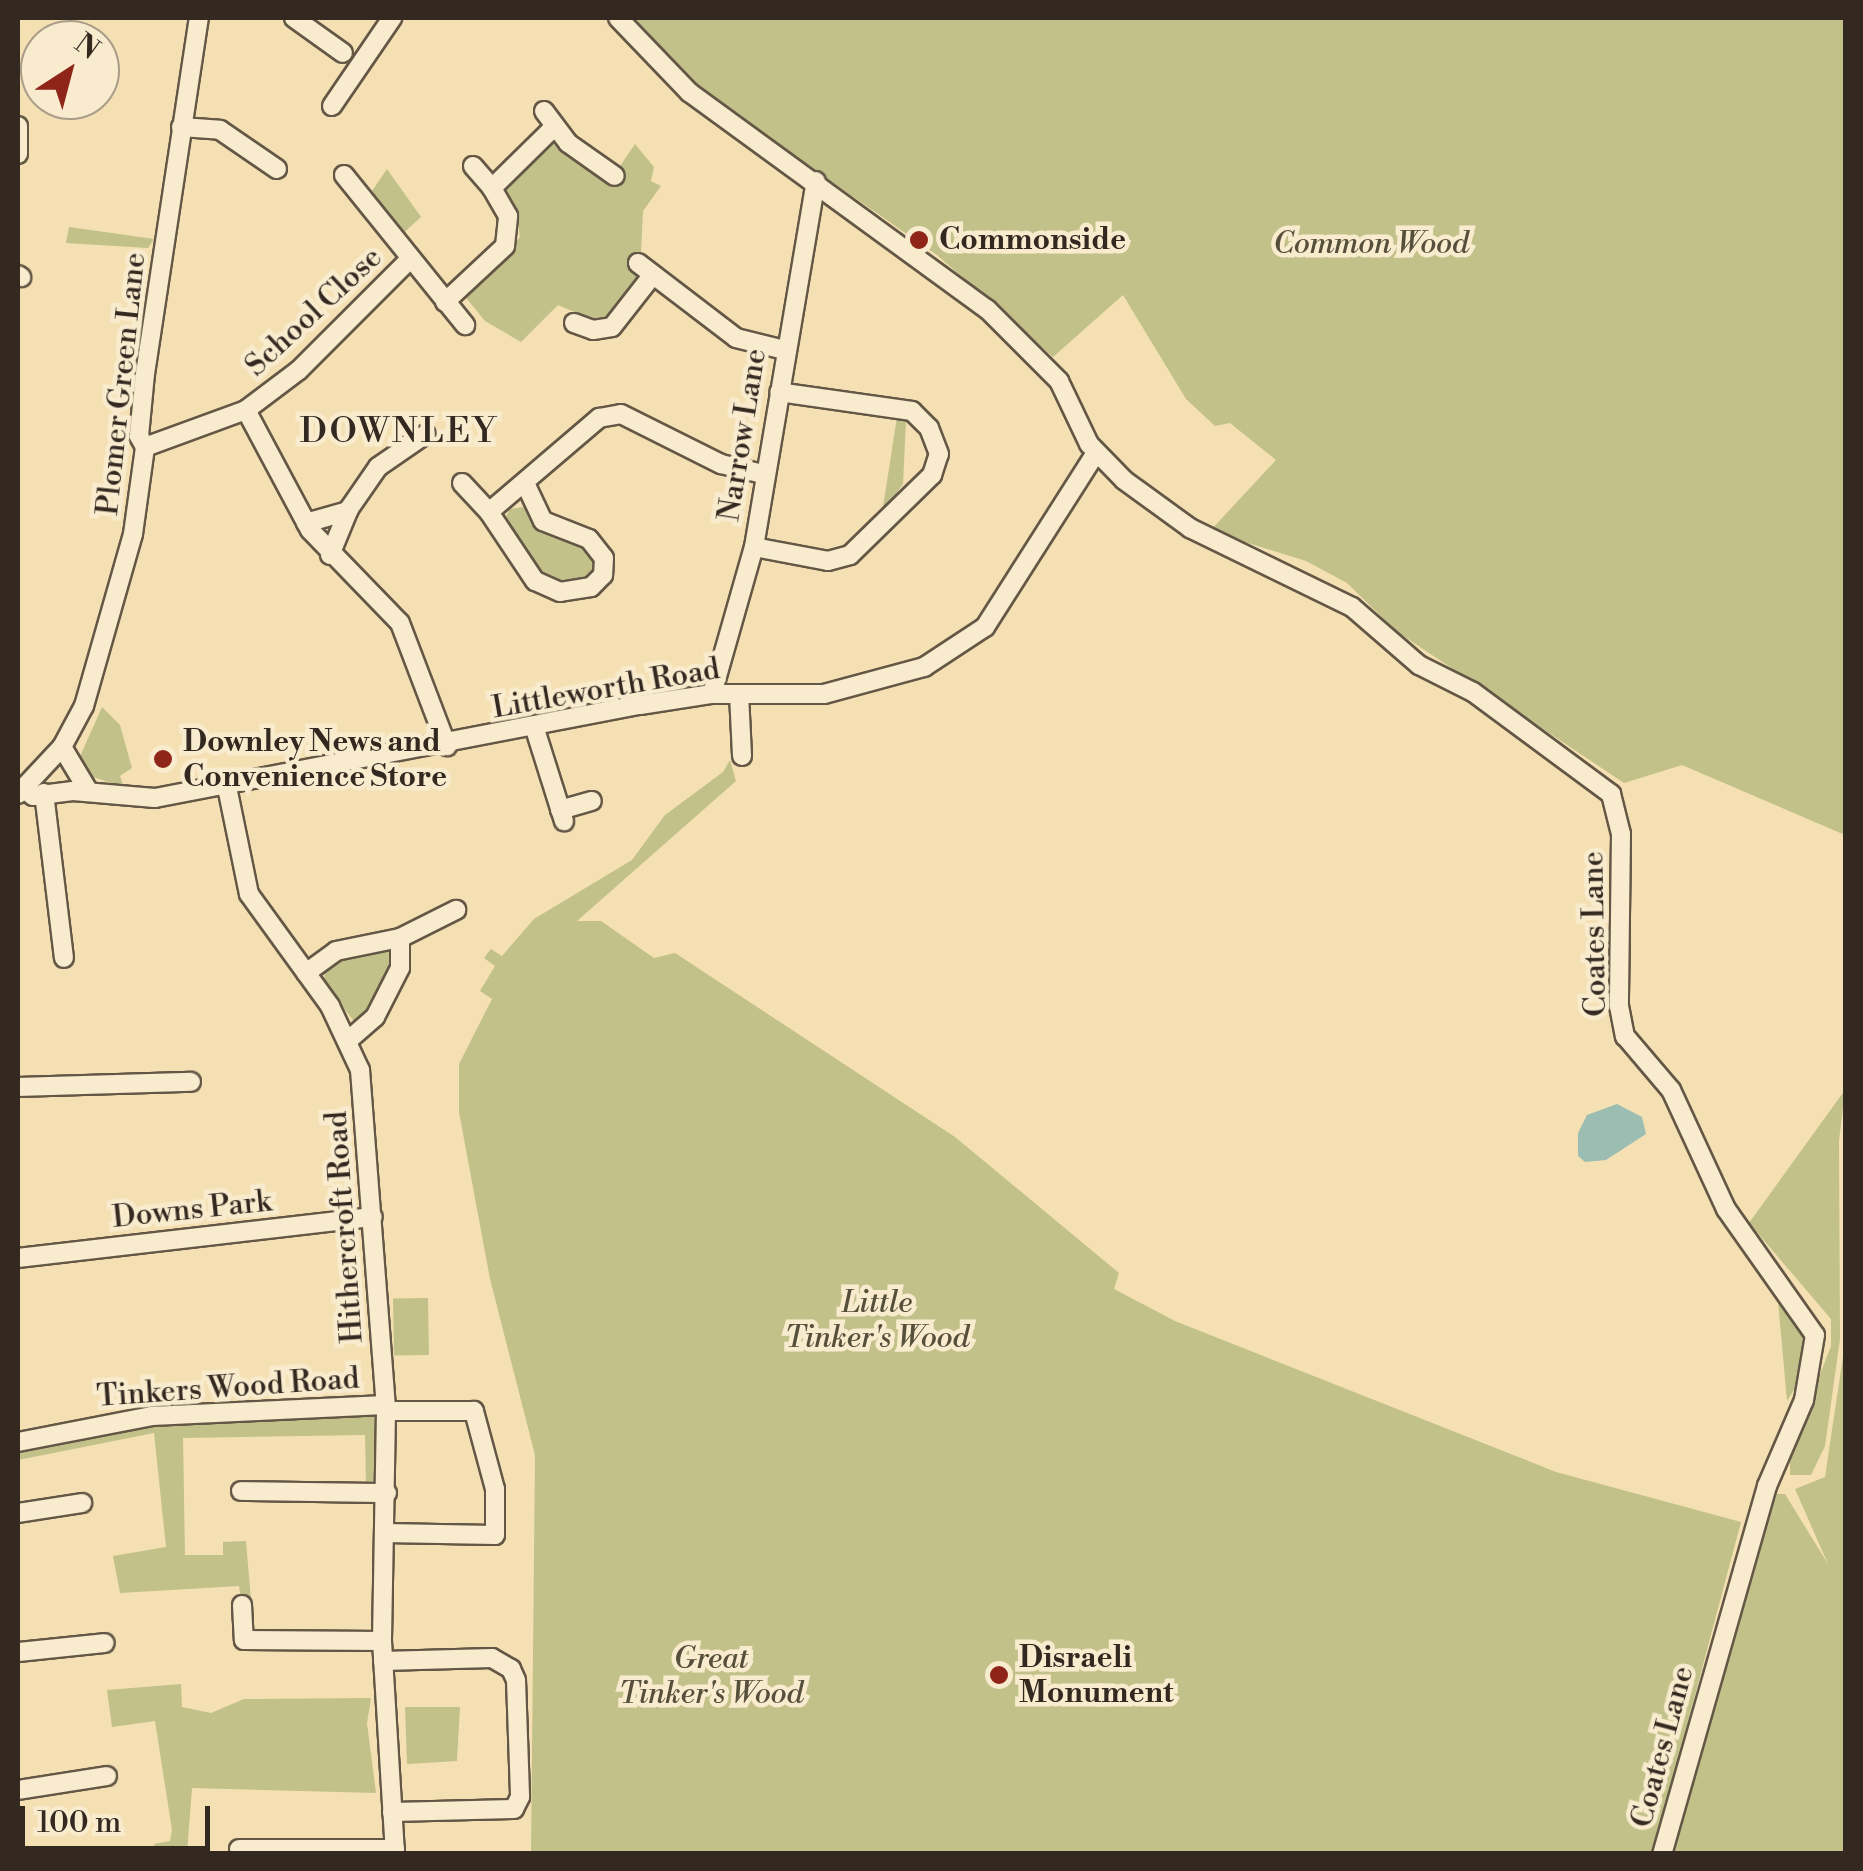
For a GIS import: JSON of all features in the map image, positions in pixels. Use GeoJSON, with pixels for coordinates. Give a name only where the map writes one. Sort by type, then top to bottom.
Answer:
{"type":"FeatureCollection","features":[{"type":"Feature","properties":{"kind":"street","name":"Plomer Green Lane"},"geometry":{"type":"LineString","coordinates":[[20,792],[62,747],[84,706],[135,527],[144,447],[140,418],[199,18]]}},
{"type":"Feature","properties":{"kind":"street"},"geometry":{"type":"LineString","coordinates":[[294,18],[343,53]]}},
{"type":"Feature","properties":{"kind":"street"},"geometry":{"type":"LineString","coordinates":[[332,106],[392,18]]}},
{"type":"Feature","properties":{"kind":"street"},"geometry":{"type":"LineString","coordinates":[[618,18],[689,92],[987,309],[1058,381],[1096,453]]}},
{"type":"Feature","properties":{"kind":"street"},"geometry":{"type":"LineString","coordinates":[[492,188],[548,119],[615,176]]}},
{"type":"Feature","properties":{"kind":"street"},"geometry":{"type":"LineString","coordinates":[[18,126],[18,154]]}},
{"type":"Feature","properties":{"kind":"street"},"geometry":{"type":"LineString","coordinates":[[180,127],[220,130],[273,160]]}},
{"type":"Feature","properties":{"kind":"street"},"geometry":{"type":"LineString","coordinates":[[445,302],[508,236],[508,216],[474,166]]}},
{"type":"Feature","properties":{"kind":"street"},"geometry":{"type":"LineString","coordinates":[[344,175],[465,325]]}},
{"type":"Feature","properties":{"kind":"street","name":"Narrow Lane"},"geometry":{"type":"LineString","coordinates":[[712,694],[754,547],[784,350],[816,182]]}},
{"type":"Feature","properties":{"kind":"street","name":"School Close"},"geometry":{"type":"LineString","coordinates":[[144,447],[246,410],[299,370],[409,260]]}},
{"type":"Feature","properties":{"kind":"street"},"geometry":{"type":"LineString","coordinates":[[574,322],[593,330],[612,326],[645,270],[686,295],[736,338],[784,350]]}},
{"type":"Feature","properties":{"kind":"street"},"geometry":{"type":"LineString","coordinates":[[754,547],[828,561],[850,555],[932,475],[939,454],[929,428],[912,411],[779,392]]}},
{"type":"Feature","properties":{"kind":"street"},"geometry":{"type":"LineString","coordinates":[[246,410],[306,523],[330,556],[400,622],[447,746]]}},
{"type":"Feature","properties":{"kind":"street"},"geometry":{"type":"LineString","coordinates":[[489,512],[608,414],[636,419],[721,464],[763,474]]}},
{"type":"Feature","properties":{"kind":"street"},"geometry":{"type":"LineString","coordinates":[[330,556],[348,511],[378,467],[426,434]]}},
{"type":"Feature","properties":{"kind":"street","name":"Littleworth Road"},"geometry":{"type":"LineString","coordinates":[[20,792],[89,792],[155,798],[712,694],[824,694],[956,651],[985,627],[1015,588],[1096,453]]}},
{"type":"Feature","properties":{"kind":"street","name":"Coates Lane"},"geometry":{"type":"LineString","coordinates":[[1096,453],[1190,528],[1352,607],[1419,664],[1473,692],[1591,775],[1618,808],[1619,1006],[1625,1036],[1671,1090],[1726,1209],[1815,1335],[1804,1400],[1762,1502],[1662,1854]]}},
{"type":"Feature","properties":{"kind":"street"},"geometry":{"type":"LineString","coordinates":[[462,483],[489,512],[534,581],[560,592],[591,587],[604,575],[599,548],[543,521],[525,483]]}},
{"type":"Feature","properties":{"kind":"street"},"geometry":{"type":"LineString","coordinates":[[306,523],[348,511]]}},
{"type":"Feature","properties":{"kind":"street"},"geometry":{"type":"LineString","coordinates":[[739,694],[742,756]]}},
{"type":"Feature","properties":{"kind":"street"},"geometry":{"type":"LineString","coordinates":[[534,726],[562,816],[592,801]]}},
{"type":"Feature","properties":{"kind":"street"},"geometry":{"type":"LineString","coordinates":[[62,747],[89,792]]}},
{"type":"Feature","properties":{"kind":"street","name":"Hithercroft Road"},"geometry":{"type":"LineString","coordinates":[[227,786],[249,894],[349,1040],[360,1070],[386,1408],[382,1641],[395,1851],[239,1849]]}},
{"type":"Feature","properties":{"kind":"street"},"geometry":{"type":"LineString","coordinates":[[44,793],[64,958]]}},
{"type":"Feature","properties":{"kind":"street"},"geometry":{"type":"LineString","coordinates":[[306,973],[336,951],[400,938],[456,910]]}},
{"type":"Feature","properties":{"kind":"street"},"geometry":{"type":"LineString","coordinates":[[349,1040],[384,1000],[400,968],[400,938]]}},
{"type":"Feature","properties":{"kind":"street"},"geometry":{"type":"LineString","coordinates":[[18,1087],[191,1082]]}},
{"type":"Feature","properties":{"kind":"street","name":"Downs Park"},"geometry":{"type":"LineString","coordinates":[[18,1258],[373,1217]]}},
{"type":"Feature","properties":{"kind":"street"},"geometry":{"type":"LineString","coordinates":[[385,1533],[494,1534],[496,1488],[474,1411],[386,1408]]}},
{"type":"Feature","properties":{"kind":"street","name":"Tinkers Wood Road"},"geometry":{"type":"LineString","coordinates":[[18,1442],[152,1416],[386,1408]]}},
{"type":"Feature","properties":{"kind":"street"},"geometry":{"type":"LineString","coordinates":[[240,1491],[387,1493]]}},
{"type":"Feature","properties":{"kind":"street"},"geometry":{"type":"LineString","coordinates":[[18,1513],[82,1503]]}},
{"type":"Feature","properties":{"kind":"street"},"geometry":{"type":"LineString","coordinates":[[242,1605],[244,1640],[382,1641]]}},
{"type":"Feature","properties":{"kind":"street"},"geometry":{"type":"LineString","coordinates":[[18,1652],[105,1643]]}},
{"type":"Feature","properties":{"kind":"street"},"geometry":{"type":"LineString","coordinates":[[383,1662],[492,1658],[511,1669],[516,1680],[520,1797],[514,1809],[392,1812]]}},
{"type":"Feature","properties":{"kind":"street"},"geometry":{"type":"LineString","coordinates":[[18,1790],[106,1776]]}},
{"type":"Feature","properties":{"kind":"green space","name":"Common Wood"},"geometry":{"type":"Polygon","coordinates":[[[628,18],[1845,18],[1845,835],[1682,765],[1624,783],[1396,631],[1347,583],[1306,561],[1210,531],[1276,460],[1230,423],[1215,426],[1186,399],[1123,295],[1053,357],[937,255],[704,93],[628,18]]]}},
{"type":"Feature","properties":{"kind":"green space"},"geometry":{"type":"Polygon","coordinates":[[[549,142],[616,172],[635,144],[654,167],[651,181],[661,186],[643,211],[641,253],[627,266],[639,279],[608,319],[593,320],[558,305],[521,342],[485,321],[463,294],[520,237],[516,211],[501,187],[549,142]]]}},
{"type":"Feature","properties":{"kind":"green space"},"geometry":{"type":"Polygon","coordinates":[[[387,169],[421,217],[399,237],[370,194],[387,169]]]}},
{"type":"Feature","properties":{"kind":"green space"},"geometry":{"type":"Polygon","coordinates":[[[69,227],[154,239],[148,248],[66,243],[69,227]]]}},
{"type":"Feature","properties":{"kind":"green space"},"geometry":{"type":"Polygon","coordinates":[[[897,417],[906,421],[903,484],[882,513],[897,417]]]}},
{"type":"Feature","properties":{"kind":"green space"},"geometry":{"type":"Polygon","coordinates":[[[523,507],[547,534],[596,552],[598,578],[548,587],[503,522],[510,509],[523,507]]]}},
{"type":"Feature","properties":{"kind":"green space"},"geometry":{"type":"Polygon","coordinates":[[[102,707],[120,725],[132,768],[120,776],[124,788],[88,775],[78,761],[102,707]]]}},
{"type":"Feature","properties":{"kind":"green space"},"geometry":{"type":"Polygon","coordinates":[[[730,760],[736,781],[577,921],[601,921],[654,958],[675,953],[955,1137],[1119,1273],[1114,1289],[1175,1321],[1556,1472],[1741,1522],[1653,1853],[531,1853],[535,1455],[490,1279],[459,1112],[459,1064],[492,999],[480,991],[495,966],[484,958],[491,949],[502,956],[534,919],[632,860],[665,815],[723,772],[730,760]]]}},
{"type":"Feature","properties":{"kind":"green space"},"geometry":{"type":"Polygon","coordinates":[[[384,945],[396,950],[384,993],[357,1025],[325,984],[324,971],[333,959],[384,945]]]}},
{"type":"Feature","properties":{"kind":"green space"},"geometry":{"type":"Polygon","coordinates":[[[1845,1090],[1839,1141],[1840,1339],[1825,1446],[1811,1475],[1790,1475],[1790,1452],[1831,1346],[1831,1319],[1749,1223],[1845,1090]]]}},
{"type":"Feature","properties":{"kind":"green space"},"geometry":{"type":"Polygon","coordinates":[[[428,1298],[429,1355],[394,1356],[393,1299],[428,1298]]]}},
{"type":"Feature","properties":{"kind":"green space"},"geometry":{"type":"Polygon","coordinates":[[[1778,1301],[1795,1311],[1806,1337],[1804,1374],[1787,1401],[1778,1301]]]}},
{"type":"Feature","properties":{"kind":"green space"},"geometry":{"type":"Polygon","coordinates":[[[1845,1343],[1845,1853],[1673,1854],[1774,1494],[1785,1494],[1828,1564],[1795,1489],[1825,1477],[1845,1343]]]}},
{"type":"Feature","properties":{"kind":"green space"},"geometry":{"type":"Polygon","coordinates":[[[372,1413],[381,1424],[381,1479],[366,1487],[365,1435],[183,1438],[185,1555],[223,1555],[223,1542],[246,1541],[251,1600],[241,1600],[239,1586],[120,1593],[113,1556],[166,1547],[154,1433],[18,1460],[18,1449],[153,1421],[372,1413]]]}},
{"type":"Feature","properties":{"kind":"green space"},"geometry":{"type":"Polygon","coordinates":[[[181,1684],[182,1707],[211,1713],[244,1699],[371,1698],[367,1723],[376,1793],[192,1788],[187,1853],[156,1853],[154,1844],[170,1841],[172,1830],[155,1721],[112,1727],[107,1690],[181,1684]]]}},
{"type":"Feature","properties":{"kind":"green space"},"geometry":{"type":"Polygon","coordinates":[[[405,1707],[460,1707],[457,1761],[407,1764],[405,1707]]]}},
{"type":"Feature","properties":{"kind":"water"},"geometry":{"type":"Polygon","coordinates":[[[1617,1104],[1642,1117],[1646,1134],[1606,1160],[1585,1162],[1578,1156],[1578,1133],[1587,1115],[1617,1104]]]}},
{"type":"Feature","properties":{"kind":"place","name":"Commonside"},"geometry":{"type":"Point","coordinates":[919,240]}},
{"type":"Feature","properties":{"kind":"place","name":"Downley News and Convenience Store"},"geometry":{"type":"Point","coordinates":[163,759]}},
{"type":"Feature","properties":{"kind":"place","name":"Disraeli Monument"},"geometry":{"type":"Point","coordinates":[999,1675]}},
{"type":"Feature","properties":{"kind":"district","name":"DOWNLEY"},"geometry":{"type":"Point","coordinates":[399,432]}},
{"type":"Feature","properties":{"kind":"park label","name":"Little Tinker's Wood"},"geometry":{"type":"Point","coordinates":[877,1320]}},
{"type":"Feature","properties":{"kind":"park label","name":"Great Tinker's Wood"},"geometry":{"type":"Point","coordinates":[711,1676]}}]}
